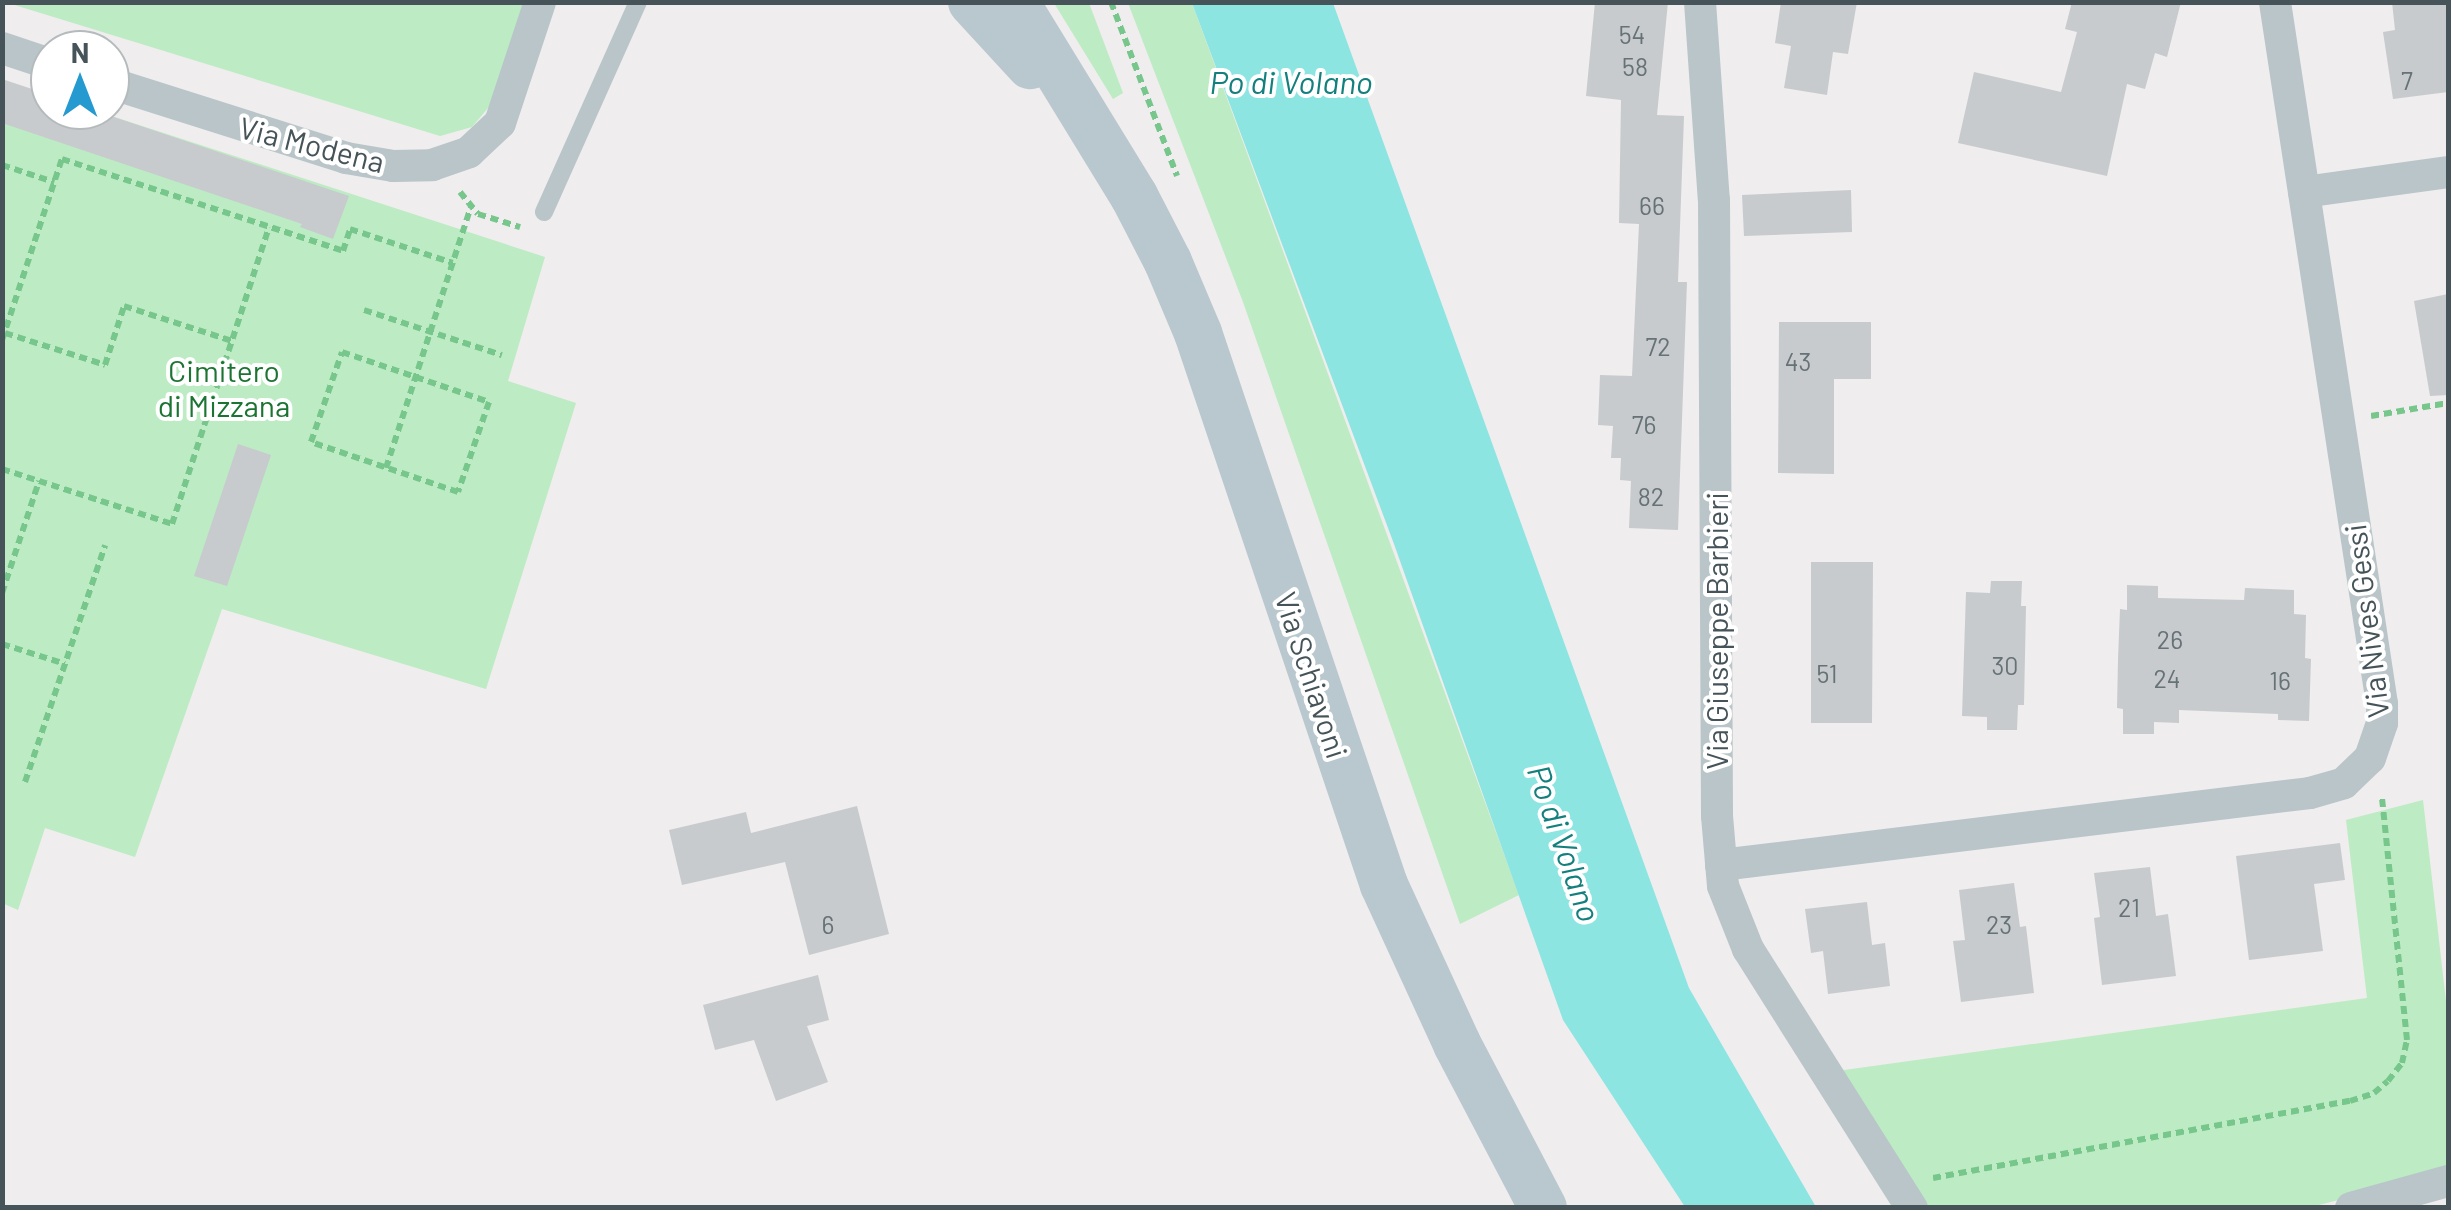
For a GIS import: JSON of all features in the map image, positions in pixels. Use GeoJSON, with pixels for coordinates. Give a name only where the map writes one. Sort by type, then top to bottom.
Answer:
{"type":"FeatureCollection","features":[{"type":"Feature","properties":{"kind":"main road","name":"Via Schiavoni"},"geometry":{"type":"LineString","coordinates":[[972,2],[1096,138]]}},
{"type":"Feature","properties":{"kind":"main road","name":"Via Schiavoni"},"geometry":{"type":"LineString","coordinates":[[1016,2],[1150,227],[1198,334],[1392,902],[1457,1044],[1543,1208]]}},
{"type":"Feature","properties":{"kind":"street","name":"Via Modena"},"geometry":{"type":"LineString","coordinates":[[130,90],[346,158],[404,166],[444,161],[470,152],[500,123],[540,2]]}},
{"type":"Feature","properties":{"kind":"street","name":"Via Giuseppe Barbieri"},"geometry":{"type":"LineString","coordinates":[[1700,2],[1714,200],[1721,865],[1730,907],[1748,949],[1904,1196]]}},
{"type":"Feature","properties":{"kind":"street","name":"Via Nives Gessi"},"geometry":{"type":"LineString","coordinates":[[1721,865],[2310,793],[2344,782],[2358,772],[2376,743],[2382,704],[2275,2]]}},
{"type":"Feature","properties":{"kind":"street"},"geometry":{"type":"LineString","coordinates":[[2,48],[30,57]]}},
{"type":"Feature","properties":{"kind":"street"},"geometry":{"type":"LineString","coordinates":[[2304,192],[2448,172]]}},
{"type":"Feature","properties":{"kind":"street"},"geometry":{"type":"LineString","coordinates":[[2350,1208],[2448,1181]]}},
{"type":"Feature","properties":{"kind":"lane"},"geometry":{"type":"LineString","coordinates":[[544,212],[638,2]]}},
{"type":"Feature","properties":{"kind":"path"},"geometry":{"type":"LineString","coordinates":[[232,341],[124,306],[105,365],[4,336],[62,159],[343,251],[350,229],[453,263]]}},
{"type":"Feature","properties":{"kind":"path"},"geometry":{"type":"LineString","coordinates":[[444,161],[471,208],[486,218],[521,227],[530,226],[544,212]]}},
{"type":"Feature","properties":{"kind":"path"},"geometry":{"type":"LineString","coordinates":[[2,165],[54,182]]}},
{"type":"Feature","properties":{"kind":"path"},"geometry":{"type":"LineString","coordinates":[[386,468],[471,208]]}},
{"type":"Feature","properties":{"kind":"path"},"geometry":{"type":"LineString","coordinates":[[2,469],[172,524],[270,227]]}},
{"type":"Feature","properties":{"kind":"path"},"geometry":{"type":"LineString","coordinates":[[364,310],[502,355]]}},
{"type":"Feature","properties":{"kind":"path"},"geometry":{"type":"LineString","coordinates":[[342,352],[489,402],[458,492],[386,468],[311,442],[342,352]]}},
{"type":"Feature","properties":{"kind":"path"},"geometry":{"type":"LineString","coordinates":[[2,593],[39,481]]}},
{"type":"Feature","properties":{"kind":"path"},"geometry":{"type":"LineString","coordinates":[[26,782],[105,545]]}},
{"type":"Feature","properties":{"kind":"path"},"geometry":{"type":"LineString","coordinates":[[2,644],[64,664]]}},
{"type":"Feature","properties":{"kind":"path"},"geometry":{"type":"LineString","coordinates":[[1904,1196],[2350,1101],[2374,1092],[2388,1081],[2402,1063],[2407,1040],[2376,743]]}},
{"type":"Feature","properties":{"kind":"green space"},"geometry":{"type":"Polygon","coordinates":[[[8,3],[528,3],[493,102],[472,127],[440,136],[130,41],[130,30],[96,30],[8,3]]]}},
{"type":"Feature","properties":{"kind":"green space"},"geometry":{"type":"Polygon","coordinates":[[[1054,3],[1089,3],[1123,93],[1113,99],[1054,3]]]}},
{"type":"Feature","properties":{"kind":"green space"},"geometry":{"type":"Polygon","coordinates":[[[1128,3],[1192,3],[1519,895],[1460,924],[1243,302],[1128,3]]]}},
{"type":"Feature","properties":{"kind":"green space","name":"Cimitero di Mizzana"},"geometry":{"type":"Polygon","coordinates":[[[2,79],[30,97],[30,130],[130,130],[130,122],[545,257],[508,381],[576,403],[486,689],[222,609],[135,857],[45,828],[18,910],[2,903],[2,79]]]}},
{"type":"Feature","properties":{"kind":"green space"},"geometry":{"type":"Polygon","coordinates":[[[2423,800],[2448,1019],[2448,1166],[2428,1177],[2311,1207],[1928,1207],[1837,1071],[2367,998],[2346,820],[2423,800]]]}},
{"type":"Feature","properties":{"kind":"water","name":"Po di Volano"},"geometry":{"type":"Polygon","coordinates":[[[1192,3],[1333,3],[1689,988],[1816,1207],[1685,1207],[1563,1020],[1394,544],[1192,3]]]}},
{"type":"Feature","properties":{"kind":"building"},"geometry":{"type":"Polygon","coordinates":[[[1595,2],[1668,2],[1657,115],[1684,116],[1678,282],[1687,282],[1678,530],[1629,528],[1631,481],[1620,480],[1621,458],[1611,458],[1613,426],[1598,425],[1600,375],[1632,376],[1639,224],[1619,223],[1621,100],[1586,96],[1595,2]]]}},
{"type":"Feature","properties":{"kind":"building"},"geometry":{"type":"Polygon","coordinates":[[[1781,2],[1857,2],[1848,54],[1833,52],[1827,95],[1784,88],[1791,46],[1775,43],[1781,2]]]}},
{"type":"Feature","properties":{"kind":"building"},"geometry":{"type":"Polygon","coordinates":[[[2072,2],[2181,2],[2167,57],[2155,53],[2145,89],[2127,84],[2107,176],[1958,143],[1974,72],[2061,92],[2077,32],[2065,29],[2072,2]]]}},
{"type":"Feature","properties":{"kind":"building"},"geometry":{"type":"Polygon","coordinates":[[[2392,2],[2448,2],[2448,92],[2393,99],[2383,32],[2395,30],[2392,2]]]}},
{"type":"Feature","properties":{"kind":"building"},"geometry":{"type":"Polygon","coordinates":[[[2,79],[30,88],[30,130],[130,130],[130,122],[349,196],[333,239],[300,227],[302,224],[2,123],[2,79]]]}},
{"type":"Feature","properties":{"kind":"building"},"geometry":{"type":"Polygon","coordinates":[[[1851,190],[1852,232],[1744,236],[1742,195],[1851,190]]]}},
{"type":"Feature","properties":{"kind":"building"},"geometry":{"type":"Polygon","coordinates":[[[2448,294],[2448,395],[2430,396],[2414,301],[2448,294]]]}},
{"type":"Feature","properties":{"kind":"building"},"geometry":{"type":"Polygon","coordinates":[[[1779,322],[1871,322],[1871,379],[1834,379],[1834,474],[1778,473],[1779,322]]]}},
{"type":"Feature","properties":{"kind":"building"},"geometry":{"type":"Polygon","coordinates":[[[238,444],[271,455],[227,586],[194,576],[238,444]]]}},
{"type":"Feature","properties":{"kind":"building"},"geometry":{"type":"Polygon","coordinates":[[[1811,562],[1873,562],[1872,723],[1811,723],[1811,562]]]}},
{"type":"Feature","properties":{"kind":"building"},"geometry":{"type":"Polygon","coordinates":[[[1991,581],[2022,581],[2021,606],[2026,606],[2024,705],[2018,705],[2017,730],[1987,730],[1987,717],[1962,716],[1966,592],[1990,593],[1991,581]]]}},
{"type":"Feature","properties":{"kind":"building"},"geometry":{"type":"Polygon","coordinates":[[[2127,585],[2158,586],[2158,598],[2244,600],[2245,588],[2294,590],[2294,614],[2306,615],[2305,658],[2311,659],[2309,721],[2278,720],[2278,714],[2179,710],[2179,723],[2154,722],[2154,734],[2123,734],[2123,709],[2117,708],[2118,659],[2120,609],[2127,610],[2127,585]]]}},
{"type":"Feature","properties":{"kind":"building"},"geometry":{"type":"Polygon","coordinates":[[[857,806],[889,934],[809,955],[785,862],[682,885],[669,830],[746,812],[751,833],[857,806]]]}},
{"type":"Feature","properties":{"kind":"building"},"geometry":{"type":"Polygon","coordinates":[[[2340,843],[2345,880],[2314,884],[2323,951],[2249,960],[2236,856],[2340,843]]]}},
{"type":"Feature","properties":{"kind":"building"},"geometry":{"type":"Polygon","coordinates":[[[2150,867],[2156,916],[2168,914],[2176,976],[2102,985],[2094,918],[2100,917],[2094,873],[2150,867]]]}},
{"type":"Feature","properties":{"kind":"building"},"geometry":{"type":"Polygon","coordinates":[[[2014,883],[2020,927],[2026,926],[2034,993],[1961,1002],[1953,941],[1965,940],[1959,890],[2014,883]]]}},
{"type":"Feature","properties":{"kind":"building"},"geometry":{"type":"Polygon","coordinates":[[[1867,902],[1872,945],[1885,943],[1890,986],[1828,994],[1823,951],[1811,953],[1805,909],[1867,902]]]}},
{"type":"Feature","properties":{"kind":"building"},"geometry":{"type":"Polygon","coordinates":[[[818,975],[829,1020],[807,1026],[828,1082],[776,1101],[754,1040],[715,1050],[703,1005],[818,975]]]}}]}
